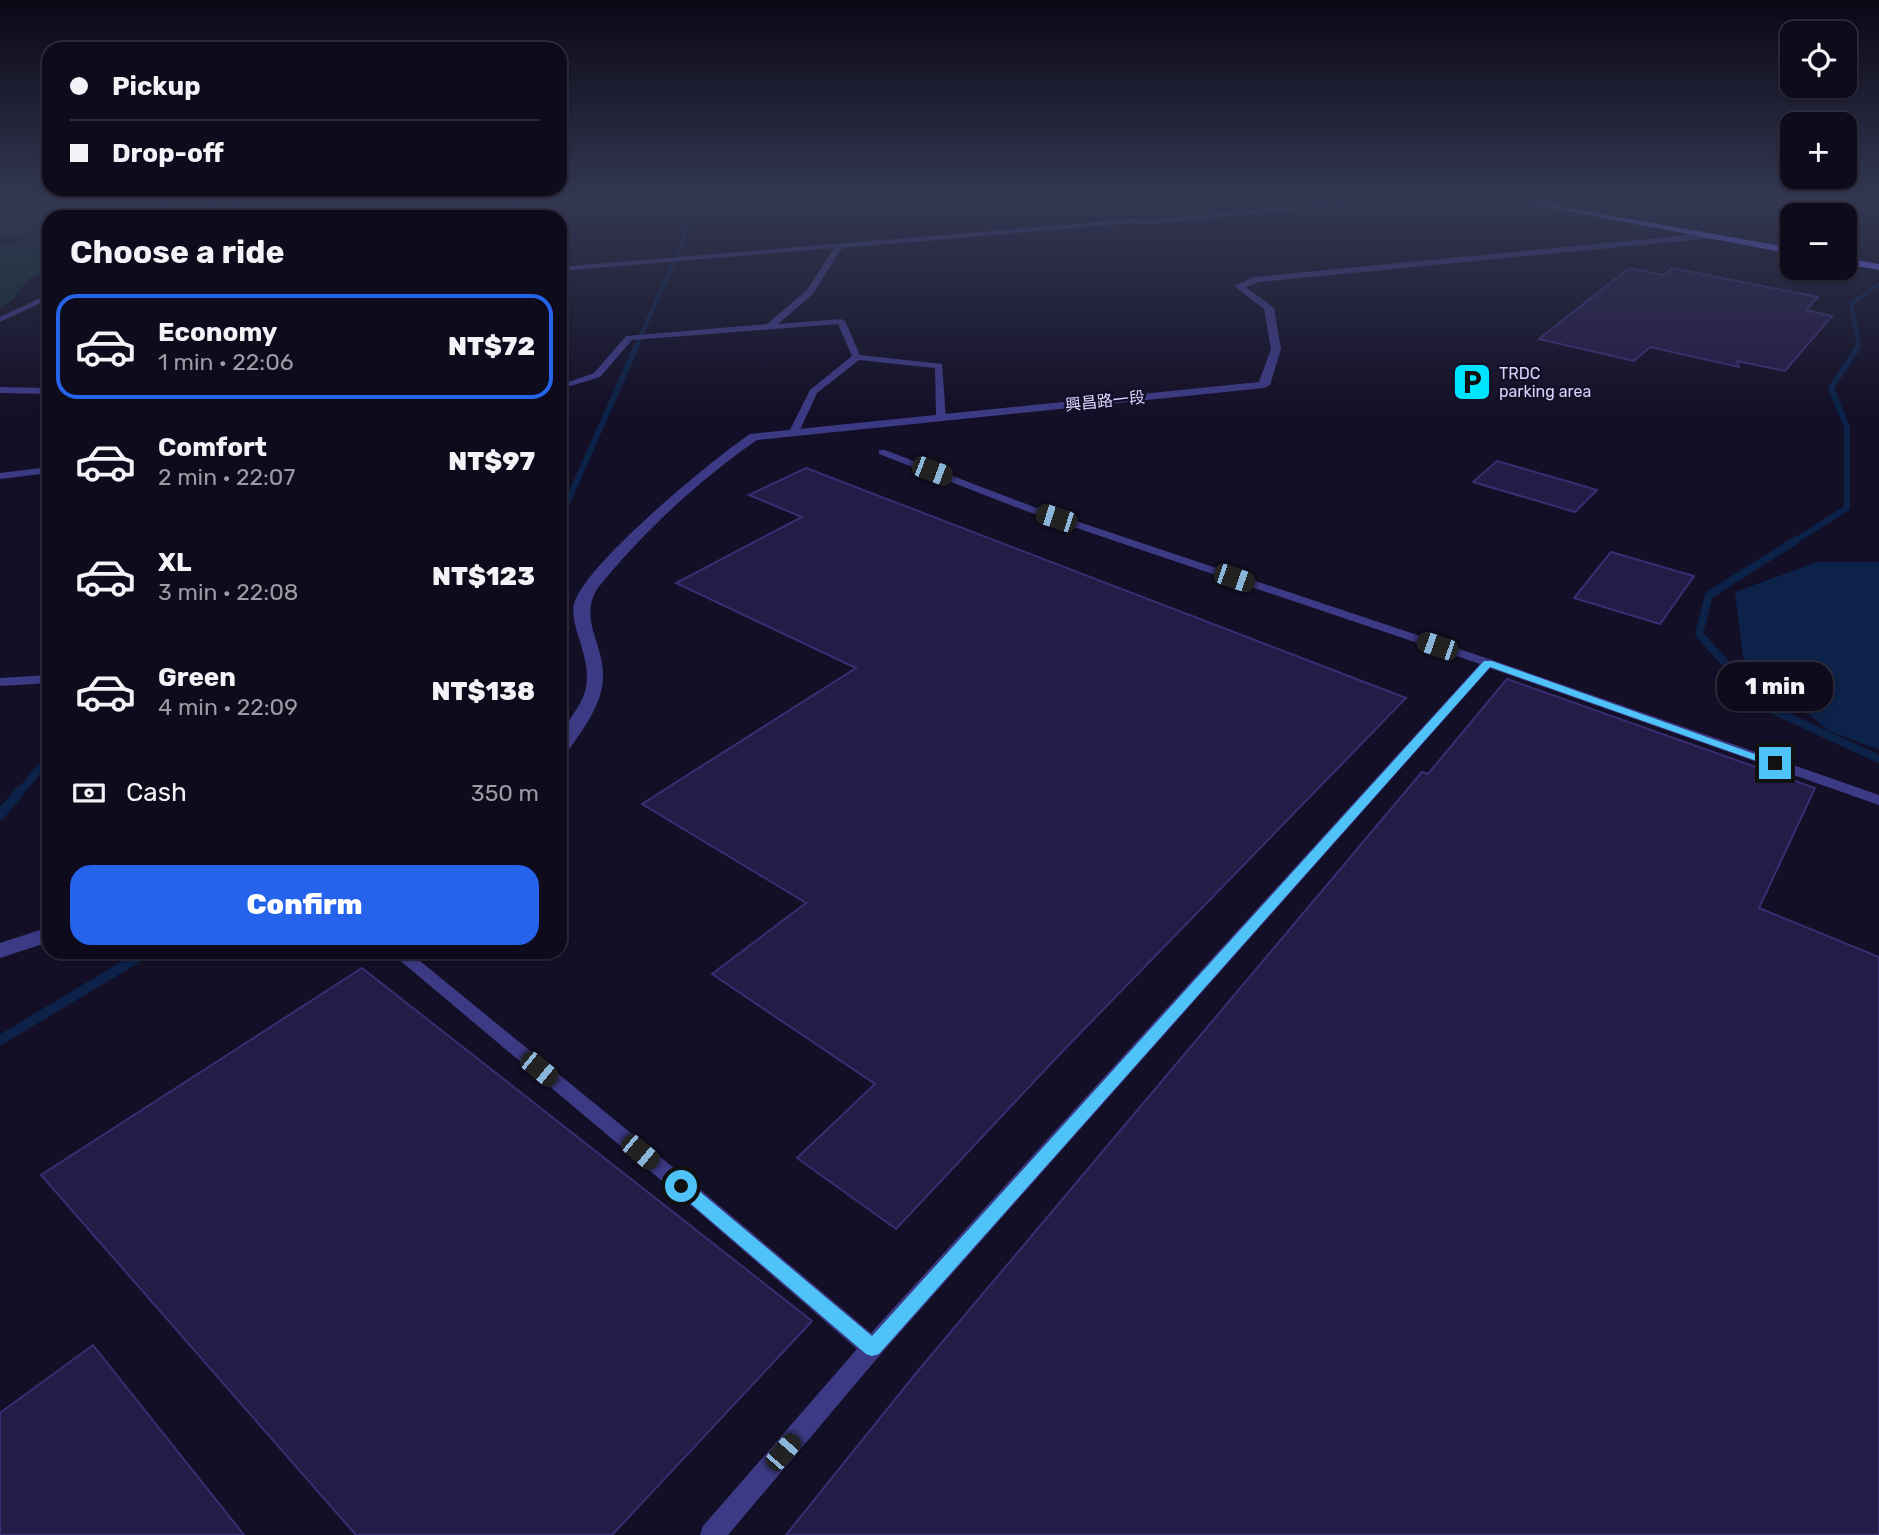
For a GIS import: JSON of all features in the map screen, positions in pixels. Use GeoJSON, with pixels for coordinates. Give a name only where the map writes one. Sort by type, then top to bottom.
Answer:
{"type":"FeatureCollection","features":[{"type":"Feature","properties":{"kind":"street","name":"興昌路一段"},"geometry":{"type":"LineString","coordinates":[[567,740],[589,707],[597,680],[596,662],[584,624],[582,602],[601,573],[696,481],[739,446],[754,438],[793,432],[1264,385],[1276,349],[1269,308],[1239,286],[1257,279],[1335,272]]}},
{"type":"Feature","properties":{"kind":"street"},"geometry":{"type":"LineString","coordinates":[[0,951],[42,936]]}},
{"type":"Feature","properties":{"kind":"lane"},"geometry":{"type":"LineString","coordinates":[[771,325],[810,292],[823,272]]}},
{"type":"Feature","properties":{"kind":"lane"},"geometry":{"type":"LineString","coordinates":[[0,320],[42,300]]}},
{"type":"Feature","properties":{"kind":"lane"},"geometry":{"type":"LineString","coordinates":[[567,384],[597,375],[629,338],[841,321],[857,357]]}},
{"type":"Feature","properties":{"kind":"lane"},"geometry":{"type":"LineString","coordinates":[[793,432],[813,392],[857,357],[939,366],[941,418]]}},
{"type":"Feature","properties":{"kind":"lane"},"geometry":{"type":"LineString","coordinates":[[0,390],[42,391]]}},
{"type":"Feature","properties":{"kind":"lane"},"geometry":{"type":"LineString","coordinates":[[883,452],[1030,509],[1488,663],[1879,800]]}},
{"type":"Feature","properties":{"kind":"lane"},"geometry":{"type":"LineString","coordinates":[[0,476],[42,471]]}},
{"type":"Feature","properties":{"kind":"lane"},"geometry":{"type":"LineString","coordinates":[[712,1535],[872,1348],[1488,663]]}},
{"type":"Feature","properties":{"kind":"lane"},"geometry":{"type":"LineString","coordinates":[[0,682],[42,679]]}},
{"type":"Feature","properties":{"kind":"lane"},"geometry":{"type":"LineString","coordinates":[[406,959],[701,1202],[872,1348]]}},
{"type":"Feature","properties":{"kind":"green space"},"geometry":{"type":"Polygon","coordinates":[[[0,272],[42,272],[28,279],[12,301],[0,308],[0,272]]]}},
{"type":"Feature","properties":{"kind":"water"},"geometry":{"type":"Polygon","coordinates":[[[1817,562],[1879,562],[1879,750],[1829,731],[1743,658],[1735,592],[1817,562]]]}},
{"type":"Feature","properties":{"kind":"building"},"geometry":{"type":"Polygon","coordinates":[[[1624,272],[1664,275],[1668,272],[1690,272],[1818,297],[1806,310],[1832,316],[1785,371],[1737,361],[1739,367],[1650,347],[1634,361],[1539,339],[1624,272]]]}},
{"type":"Feature","properties":{"kind":"building"},"geometry":{"type":"Polygon","coordinates":[[[1497,461],[1597,490],[1575,512],[1473,482],[1497,461]]]}},
{"type":"Feature","properties":{"kind":"building"},"geometry":{"type":"Polygon","coordinates":[[[806,468],[1406,698],[1058,1056],[896,1229],[797,1158],[875,1084],[712,974],[806,903],[642,804],[856,668],[676,583],[802,517],[749,495],[806,468]]]}},
{"type":"Feature","properties":{"kind":"building"},"geometry":{"type":"Polygon","coordinates":[[[1611,552],[1694,576],[1660,624],[1574,598],[1611,552]]]}},
{"type":"Feature","properties":{"kind":"building"},"geometry":{"type":"Polygon","coordinates":[[[1507,679],[1815,788],[1759,908],[1879,957],[1879,1535],[786,1535],[917,1372],[1422,772],[1428,774],[1507,679]]]}},
{"type":"Feature","properties":{"kind":"building"},"geometry":{"type":"Polygon","coordinates":[[[362,968],[812,1321],[612,1535],[356,1535],[41,1175],[362,968]]]}},
{"type":"Feature","properties":{"kind":"building"},"geometry":{"type":"Polygon","coordinates":[[[93,1345],[244,1535],[0,1535],[0,1413],[93,1345]]]}},
{"type":"Feature","properties":{"kind":"waterway"},"geometry":{"type":"LineString","coordinates":[[635,349],[670,272]]}},
{"type":"Feature","properties":{"kind":"waterway"},"geometry":{"type":"LineString","coordinates":[[1857,349],[1859,346],[1851,304],[1879,284]]}},
{"type":"Feature","properties":{"kind":"waterway"},"geometry":{"type":"LineString","coordinates":[[567,503],[636,347]]}},
{"type":"Feature","properties":{"kind":"waterway"},"geometry":{"type":"LineString","coordinates":[[1793,542],[1847,508],[1847,427],[1831,388],[1858,347]]}},
{"type":"Feature","properties":{"kind":"waterway"},"geometry":{"type":"LineString","coordinates":[[1796,540],[1709,595],[1699,634],[1764,706],[1879,759]]}},
{"type":"Feature","properties":{"kind":"waterway"},"geometry":{"type":"LineString","coordinates":[[20,792],[42,766]]}},
{"type":"Feature","properties":{"kind":"waterway"},"geometry":{"type":"LineString","coordinates":[[0,815],[21,790]]}},
{"type":"Feature","properties":{"kind":"waterway"},"geometry":{"type":"LineString","coordinates":[[0,1040],[135,959]]}},
{"type":"Feature","properties":{"kind":"place","name":"TRDC parking area"},"geometry":{"type":"Point","coordinates":[1472,382]}},
{"type":"Feature","properties":{"kind":"route"},"geometry":{"type":"LineString","coordinates":[[681,1186],[872,1348],[1488,663],[1775,763]]}}]}
